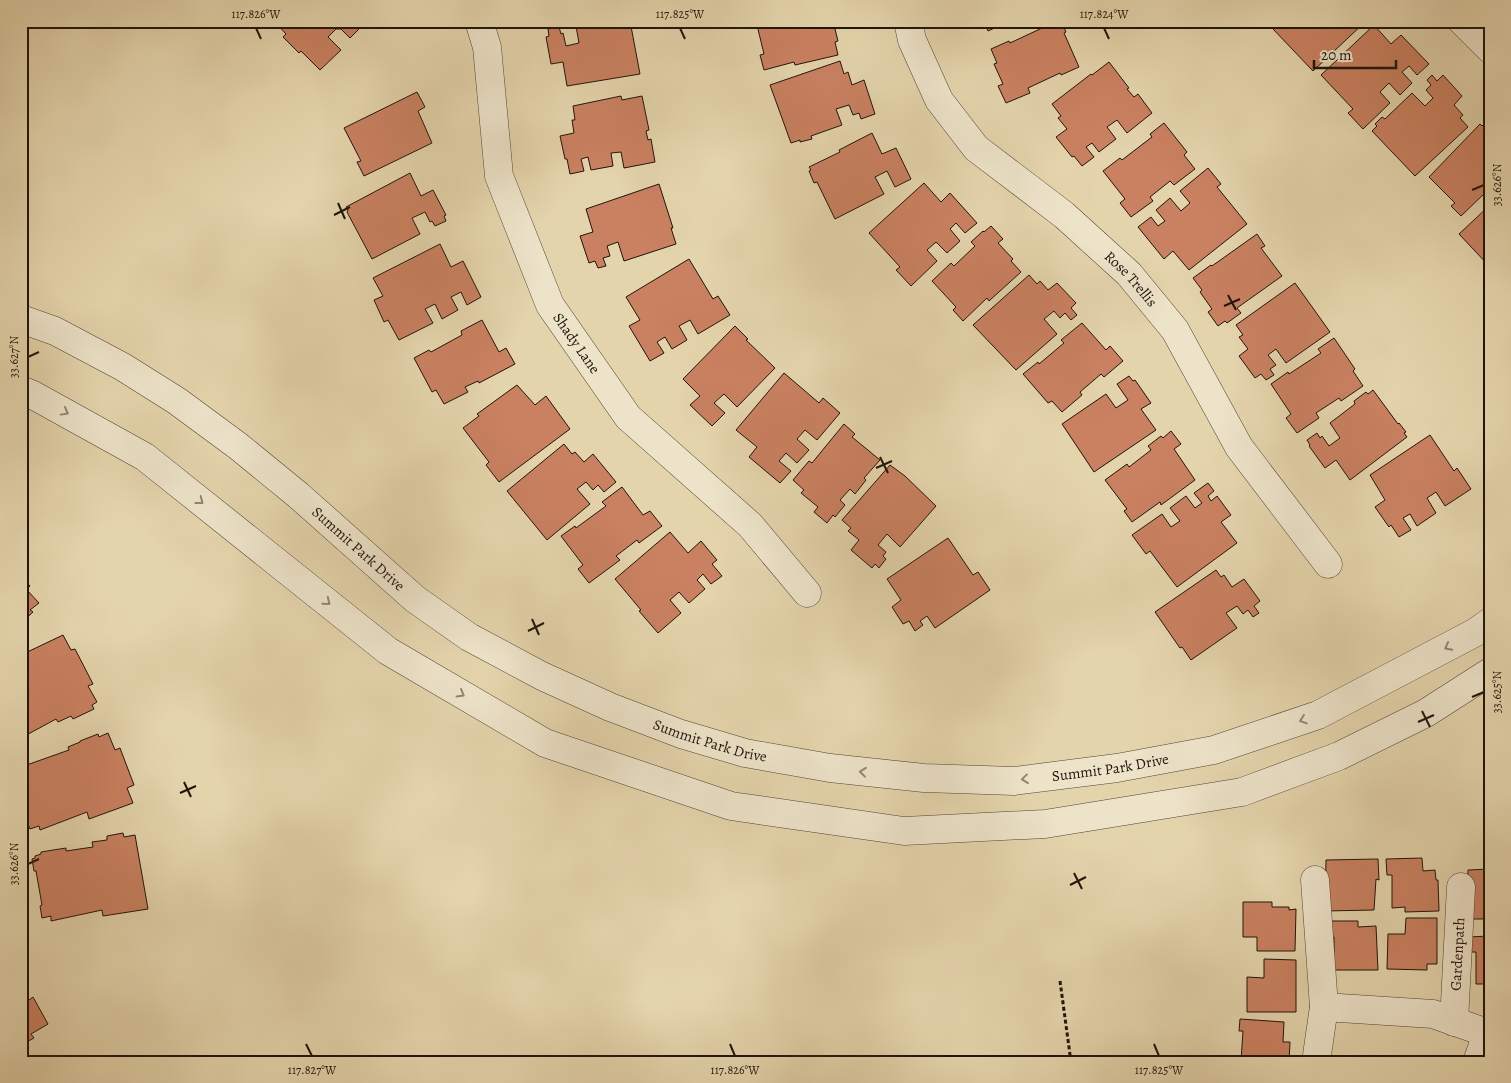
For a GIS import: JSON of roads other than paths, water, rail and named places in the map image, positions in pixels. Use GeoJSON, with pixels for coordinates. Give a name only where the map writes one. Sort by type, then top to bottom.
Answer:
{"type":"FeatureCollection","features":[{"type":"Feature","properties":{"kind":"street","name":"Shady Lane"},"geometry":{"type":"LineString","coordinates":[[479,21],[487,48],[499,176],[550,305],[628,418],[750,525],[807,593]]}},
{"type":"Feature","properties":{"kind":"street","name":"Rose Trellis"},"geometry":{"type":"LineString","coordinates":[[908,21],[912,40],[939,100],[976,148],[1064,215],[1129,274],[1175,330],[1239,448],[1328,564]]}},
{"type":"Feature","properties":{"kind":"street"},"geometry":{"type":"LineString","coordinates":[[1462,21],[1490,49]]}},
{"type":"Feature","properties":{"kind":"street","name":"Summit Park Drive"},"geometry":{"type":"LineString","coordinates":[[21,319],[55,332],[123,367],[177,401],[238,446],[415,599],[469,637],[542,676],[610,707],[681,734],[745,754],[830,768],[933,778],[1014,781],[1117,768],[1214,750],[1318,715],[1476,632],[1490,622]]}},
{"type":"Feature","properties":{"kind":"street"},"geometry":{"type":"LineString","coordinates":[[21,390],[145,457],[388,651],[545,743],[731,806],[904,831],[1046,824],[1242,792],[1339,756],[1426,713],[1490,672]]}},
{"type":"Feature","properties":{"kind":"street"},"geometry":{"type":"LineString","coordinates":[[1315,880],[1324,1007],[1316,1062]]}},
{"type":"Feature","properties":{"kind":"street","name":"Gardenpath"},"geometry":{"type":"LineString","coordinates":[[1454,1022],[1461,887]]}},
{"type":"Feature","properties":{"kind":"street"},"geometry":{"type":"LineString","coordinates":[[1324,1007],[1433,1014],[1488,1034],[1477,1062]]}}]}
